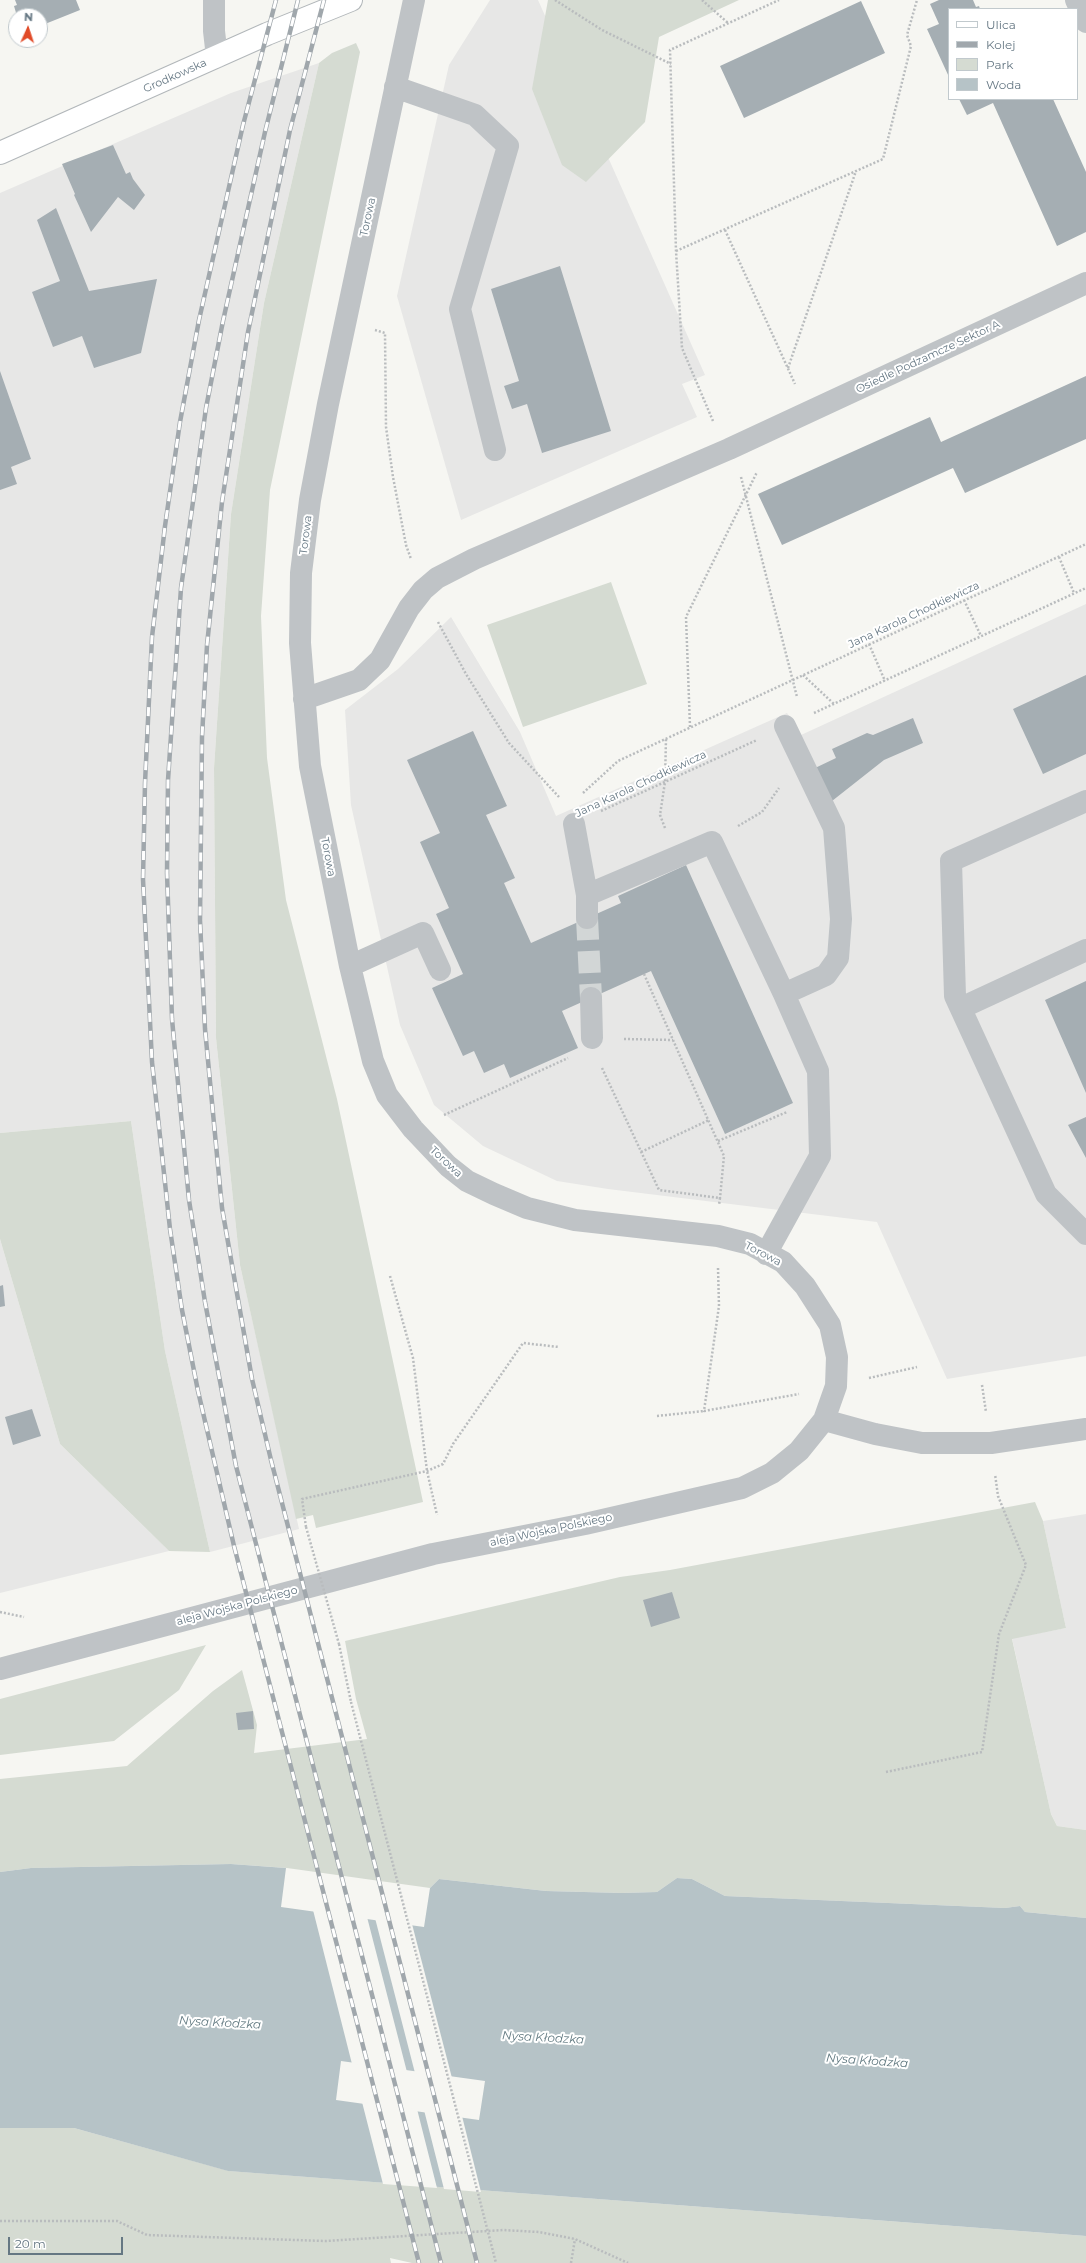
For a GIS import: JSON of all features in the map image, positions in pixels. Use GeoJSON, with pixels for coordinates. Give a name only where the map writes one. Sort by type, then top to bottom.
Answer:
{"type":"FeatureCollection","features":[{"type":"Feature","properties":{"kind":"main road","name":"Grodkowska"},"geometry":{"type":"LineString","coordinates":[[0,153],[217,57],[351,0]]}},
{"type":"Feature","properties":{"kind":"street"},"geometry":{"type":"LineString","coordinates":[[214,0],[214,31],[217,57]]}},
{"type":"Feature","properties":{"kind":"street","name":"Torowa"},"geometry":{"type":"LineString","coordinates":[[414,0],[328,404],[310,500],[301,573],[300,643],[310,766],[350,966],[373,1061],[387,1095],[413,1129],[448,1166],[467,1181],[527,1208],[575,1220],[718,1236],[750,1244],[782,1262],[805,1286],[830,1325],[837,1357],[836,1386],[824,1420]]}},
{"type":"Feature","properties":{"kind":"street"},"geometry":{"type":"LineString","coordinates":[[1076,0],[1086,22]]}},
{"type":"Feature","properties":{"kind":"street"},"geometry":{"type":"LineString","coordinates":[[395,87],[475,115],[508,146],[460,309],[495,450]]}},
{"type":"Feature","properties":{"kind":"street","name":"Osiedle Podzamcze Sektor A"},"geometry":{"type":"LineString","coordinates":[[304,699],[359,680],[380,660],[409,608],[423,590],[437,578],[474,559],[729,449],[1086,283]]}},
{"type":"Feature","properties":{"kind":"street"},"geometry":{"type":"LineString","coordinates":[[784,994],[826,975],[838,958],[841,919],[834,828],[801,759],[793,723]]}},
{"type":"Feature","properties":{"kind":"street"},"geometry":{"type":"LineString","coordinates":[[1086,801],[951,861],[955,996],[1046,1194],[1086,1234]]}},
{"type":"Feature","properties":{"kind":"street"},"geometry":{"type":"LineString","coordinates":[[574,824],[587,895],[588,918]]}},
{"type":"Feature","properties":{"kind":"street"},"geometry":{"type":"LineString","coordinates":[[587,895],[712,842],[784,994],[818,1071],[820,1156],[766,1254]]}},
{"type":"Feature","properties":{"kind":"street"},"geometry":{"type":"LineString","coordinates":[[350,966],[424,933],[440,970]]}},
{"type":"Feature","properties":{"kind":"street"},"geometry":{"type":"LineString","coordinates":[[961,1008],[1086,950]]}},
{"type":"Feature","properties":{"kind":"street"},"geometry":{"type":"LineString","coordinates":[[591,998],[592,1038]]}},
{"type":"Feature","properties":{"kind":"street"},"geometry":{"type":"LineString","coordinates":[[824,1420],[875,1434],[922,1443],[991,1443],[1086,1429]]}},
{"type":"Feature","properties":{"kind":"street","name":"aleja Wojska Polskiego"},"geometry":{"type":"LineString","coordinates":[[0,1669],[434,1554],[585,1524],[742,1488],[772,1473],[794,1455],[824,1420]]}},
{"type":"Feature","properties":{"kind":"path"},"geometry":{"type":"LineString","coordinates":[[555,0],[602,30],[671,64]]}},
{"type":"Feature","properties":{"kind":"path"},"geometry":{"type":"LineString","coordinates":[[702,0],[728,23]]}},
{"type":"Feature","properties":{"kind":"path"},"geometry":{"type":"LineString","coordinates":[[779,0],[670,50],[676,251],[682,348],[708,412],[729,449],[744,482],[746,498],[793,679],[793,723]]}},
{"type":"Feature","properties":{"kind":"path"},"geometry":{"type":"LineString","coordinates":[[676,251],[883,159],[911,46],[907,35],[917,0]]}},
{"type":"Feature","properties":{"kind":"path"},"geometry":{"type":"LineString","coordinates":[[788,368],[856,171]]}},
{"type":"Feature","properties":{"kind":"path"},"geometry":{"type":"LineString","coordinates":[[725,230],[808,413]]}},
{"type":"Feature","properties":{"kind":"path"},"geometry":{"type":"LineString","coordinates":[[690,727],[686,617],[746,498],[760,467],[771,429]]}},
{"type":"Feature","properties":{"kind":"path","name":"Jana Karola Chodkiewicza"},"geometry":{"type":"LineString","coordinates":[[1086,544],[618,761],[569,807],[574,824],[1086,588]]}},
{"type":"Feature","properties":{"kind":"path"},"geometry":{"type":"LineString","coordinates":[[1059,557],[1074,593]]}},
{"type":"Feature","properties":{"kind":"path"},"geometry":{"type":"LineString","coordinates":[[964,600],[981,636]]}},
{"type":"Feature","properties":{"kind":"path"},"geometry":{"type":"LineString","coordinates":[[868,644],[885,681]]}},
{"type":"Feature","properties":{"kind":"path"},"geometry":{"type":"LineString","coordinates":[[803,675],[834,704]]}},
{"type":"Feature","properties":{"kind":"path"},"geometry":{"type":"LineString","coordinates":[[660,815],[665,782],[666,738]]}},
{"type":"Feature","properties":{"kind":"path"},"geometry":{"type":"LineString","coordinates":[[712,842],[762,812],[801,759]]}},
{"type":"Feature","properties":{"kind":"path"},"geometry":{"type":"LineString","coordinates":[[644,974],[724,1156],[720,1198]]}},
{"type":"Feature","properties":{"kind":"path"},"geometry":{"type":"LineString","coordinates":[[413,1129],[571,1057]]}},
{"type":"Feature","properties":{"kind":"path"},"geometry":{"type":"LineString","coordinates":[[718,1142],[818,1098]]}},
{"type":"Feature","properties":{"kind":"path"},"geometry":{"type":"LineString","coordinates":[[641,1152],[709,1120]]}},
{"type":"Feature","properties":{"kind":"path"},"geometry":{"type":"LineString","coordinates":[[390,1276],[413,1358],[427,1470],[437,1515]]}},
{"type":"Feature","properties":{"kind":"path"},"geometry":{"type":"LineString","coordinates":[[496,2263],[351,1702],[339,1644],[306,1527],[302,1499],[427,1470],[443,1464],[453,1444],[523,1343],[559,1347]]}},
{"type":"Feature","properties":{"kind":"path"},"geometry":{"type":"LineString","coordinates":[[836,1386],[917,1367]]}},
{"type":"Feature","properties":{"kind":"path"},"geometry":{"type":"LineString","coordinates":[[657,1416],[704,1411]]}},
{"type":"Feature","properties":{"kind":"path"},"geometry":{"type":"LineString","coordinates":[[886,1772],[982,1752],[999,1634],[1026,1565],[998,1496]]}},
{"type":"Feature","properties":{"kind":"path"},"geometry":{"type":"LineString","coordinates":[[0,1612],[24,1617]]}},
{"type":"Feature","properties":{"kind":"path"},"geometry":{"type":"LineString","coordinates":[[0,2221],[117,2221],[147,2235],[325,2241],[503,2230],[539,2232],[575,2239],[628,2263]]}},
{"type":"Feature","properties":{"kind":"path"},"geometry":{"type":"LineString","coordinates":[[571,2263],[575,2239]]}},
{"type":"Feature","properties":{"kind":"shaded area"},"geometry":{"type":"Polygon","coordinates":[[[490,0],[538,0],[705,375],[682,384],[697,417],[461,520],[397,296],[449,65],[490,0]]]}},
{"type":"Feature","properties":{"kind":"shaded area"},"geometry":{"type":"Polygon","coordinates":[[[319,63],[264,303],[231,514],[214,768],[216,1038],[240,1265],[299,1529],[210,1552],[165,1351],[131,1121],[0,1133],[0,193],[231,93],[319,63]]]}},
{"type":"Feature","properties":{"kind":"shaded area"},"geometry":{"type":"Polygon","coordinates":[[[1086,604],[1086,1356],[947,1379],[877,1222],[608,1189],[557,1181],[483,1146],[434,1105],[400,1025],[351,805],[345,710],[398,669],[451,617],[520,732],[556,816],[787,713],[801,735],[1086,604]]]}},
{"type":"Feature","properties":{"kind":"shaded area"},"geometry":{"type":"Polygon","coordinates":[[[0,1239],[60,1444],[169,1551],[0,1593],[0,1239]]]}},
{"type":"Feature","properties":{"kind":"shaded area"},"geometry":{"type":"Polygon","coordinates":[[[1086,1514],[1086,1830],[1057,1826],[1051,1814],[1012,1638],[1066,1628],[1043,1521],[1086,1514]]]}},
{"type":"Feature","properties":{"kind":"green space"},"geometry":{"type":"Polygon","coordinates":[[[548,0],[739,0],[659,37],[645,122],[586,182],[562,165],[532,89],[548,0]]]}},
{"type":"Feature","properties":{"kind":"green space"},"geometry":{"type":"Polygon","coordinates":[[[356,43],[360,52],[270,490],[261,616],[267,758],[286,900],[337,1099],[423,1502],[316,1528],[313,1515],[296,1519],[240,1265],[216,1038],[214,768],[231,514],[264,303],[319,63],[332,53],[356,43]]]}},
{"type":"Feature","properties":{"kind":"green space"},"geometry":{"type":"Polygon","coordinates":[[[611,582],[647,684],[523,727],[487,625],[611,582]]]}},
{"type":"Feature","properties":{"kind":"green space"},"geometry":{"type":"Polygon","coordinates":[[[131,1121],[165,1351],[210,1552],[169,1551],[60,1444],[0,1239],[0,1133],[131,1121]]]}},
{"type":"Feature","properties":{"kind":"green space"},"geometry":{"type":"Polygon","coordinates":[[[1035,1502],[1043,1521],[1066,1628],[1012,1639],[1051,1814],[1057,1826],[1086,1830],[1086,1918],[1025,1912],[1020,1906],[1005,1908],[725,1896],[692,1879],[677,1878],[657,1892],[622,1893],[546,1891],[439,1879],[430,1888],[287,1868],[231,1864],[31,1868],[0,1872],[0,1779],[127,1766],[213,1691],[242,1670],[257,1725],[254,1753],[367,1739],[356,1699],[345,1641],[620,1577],[670,1570],[1035,1502]]]}},
{"type":"Feature","properties":{"kind":"green space"},"geometry":{"type":"Polygon","coordinates":[[[206,1645],[179,1690],[114,1741],[0,1755],[0,1699],[206,1645]]]}},
{"type":"Feature","properties":{"kind":"green space"},"geometry":{"type":"Polygon","coordinates":[[[0,2128],[74,2128],[229,2171],[1086,2236],[1086,2263],[412,2263],[390,2258],[391,2263],[0,2263],[0,2128]]]}},
{"type":"Feature","properties":{"kind":"water","name":"Nysa Kłodzka"},"geometry":{"type":"Polygon","coordinates":[[[231,1864],[286,1868],[281,1907],[424,1927],[430,1888],[439,1879],[546,1891],[622,1893],[657,1892],[677,1878],[692,1879],[725,1896],[1005,1908],[1020,1906],[1025,1912],[1086,1918],[1086,2236],[228,2171],[74,2128],[0,2128],[0,1872],[31,1868],[231,1864]],[[341,2061],[336,2100],[479,2120],[485,2081],[341,2061]]]}},
{"type":"Feature","properties":{"kind":"pier"},"geometry":{"type":"Polygon","coordinates":[[[313,1910],[367,1917],[407,2072],[352,2064],[313,1910]]]}},
{"type":"Feature","properties":{"kind":"pier"},"geometry":{"type":"Polygon","coordinates":[[[375,1918],[412,1924],[452,2078],[415,2073],[375,1918]]]}},
{"type":"Feature","properties":{"kind":"pier"},"geometry":{"type":"Polygon","coordinates":[[[362,2102],[417,2109],[437,2188],[383,2184],[362,2102]]]}},
{"type":"Feature","properties":{"kind":"pier"},"geometry":{"type":"Polygon","coordinates":[[[424,2110],[462,2116],[481,2192],[444,2189],[424,2110]]]}},
{"type":"Feature","properties":{"kind":"building"},"geometry":{"type":"Polygon","coordinates":[[[15,0],[76,0],[80,10],[48,23],[48,8],[15,8],[14,6],[17,5],[15,0]]]}},
{"type":"Feature","properties":{"kind":"building"},"geometry":{"type":"Polygon","coordinates":[[[939,0],[973,0],[976,7],[979,6],[980,8],[948,8],[948,75],[927,29],[939,24],[930,4],[939,0]]]}},
{"type":"Feature","properties":{"kind":"building"},"geometry":{"type":"Polygon","coordinates":[[[861,1],[885,53],[744,118],[720,66],[861,1]]]}},
{"type":"Feature","properties":{"kind":"building"},"geometry":{"type":"Polygon","coordinates":[[[960,100],[1053,100],[1086,172],[1086,232],[1057,246],[993,103],[967,115],[960,100]]]}},
{"type":"Feature","properties":{"kind":"building"},"geometry":{"type":"Polygon","coordinates":[[[113,145],[126,174],[130,172],[133,179],[145,195],[134,210],[118,197],[91,232],[62,164],[113,145]]]}},
{"type":"Feature","properties":{"kind":"building"},"geometry":{"type":"Polygon","coordinates":[[[56,208],[89,291],[157,279],[141,353],[94,368],[82,336],[53,347],[32,292],[60,281],[37,220],[56,208]]]}},
{"type":"Feature","properties":{"kind":"building"},"geometry":{"type":"Polygon","coordinates":[[[560,266],[611,431],[542,453],[527,404],[512,409],[504,386],[519,381],[491,289],[560,266]]]}},
{"type":"Feature","properties":{"kind":"building"},"geometry":{"type":"Polygon","coordinates":[[[0,371],[31,459],[11,467],[17,484],[0,490],[0,371]]]}},
{"type":"Feature","properties":{"kind":"building"},"geometry":{"type":"Polygon","coordinates":[[[1086,376],[1086,439],[965,493],[953,468],[782,545],[758,494],[930,417],[941,442],[1086,376]]]}},
{"type":"Feature","properties":{"kind":"building"},"geometry":{"type":"Polygon","coordinates":[[[1086,675],[1086,754],[1043,774],[1013,709],[1086,675]]]}},
{"type":"Feature","properties":{"kind":"building"},"geometry":{"type":"Polygon","coordinates":[[[913,718],[923,743],[884,760],[832,801],[813,769],[836,758],[832,749],[867,733],[873,735],[913,718]]]}},
{"type":"Feature","properties":{"kind":"building"},"geometry":{"type":"Polygon","coordinates":[[[473,731],[507,806],[486,815],[515,878],[504,883],[531,943],[621,903],[618,896],[686,865],[793,1103],[725,1134],[651,971],[562,1011],[578,1048],[510,1078],[504,1064],[484,1073],[474,1051],[463,1056],[432,988],[463,974],[436,914],[449,908],[420,842],[440,833],[407,760],[473,731]]]}},
{"type":"Feature","properties":{"kind":"building"},"geometry":{"type":"Polygon","coordinates":[[[1086,981],[1086,1093],[1045,1000],[1086,981]]]}},
{"type":"Feature","properties":{"kind":"building"},"geometry":{"type":"Polygon","coordinates":[[[1086,1117],[1086,1158],[1068,1125],[1086,1117]]]}},
{"type":"Feature","properties":{"kind":"building"},"geometry":{"type":"Polygon","coordinates":[[[3,1285],[5,1306],[0,1307],[0,1286],[3,1285]]]}},
{"type":"Feature","properties":{"kind":"building"},"geometry":{"type":"Polygon","coordinates":[[[32,1409],[41,1436],[13,1445],[5,1417],[32,1409]]]}},
{"type":"Feature","properties":{"kind":"building"},"geometry":{"type":"Polygon","coordinates":[[[672,1592],[680,1618],[651,1627],[643,1600],[672,1592]]]}},
{"type":"Feature","properties":{"kind":"building"},"geometry":{"type":"Polygon","coordinates":[[[253,1711],[254,1729],[238,1730],[236,1713],[253,1711]]]}},
{"type":"Feature","properties":{"kind":"tunnel"},"geometry":{"type":"LineString","coordinates":[[587,918],[591,998]]}},
{"type":"Feature","properties":{"kind":"railway"},"geometry":{"type":"LineString","coordinates":[[276,0],[243,125],[199,320],[180,422],[165,526],[152,637],[145,783],[143,879],[152,1062],[170,1229],[182,1310],[198,1391],[234,1546],[419,2263]]}},
{"type":"Feature","properties":{"kind":"railway"},"geometry":{"type":"LineString","coordinates":[[298,0],[265,132],[223,321],[206,408],[181,588],[168,780],[167,873],[172,1019],[189,1200],[205,1302],[236,1466],[441,2263]]}},
{"type":"Feature","properties":{"kind":"railway"},"geometry":{"type":"LineString","coordinates":[[324,0],[290,130],[248,332],[222,502],[207,645],[202,737],[200,920],[205,1029],[222,1208],[252,1379],[271,1460],[477,2263]]}}]}
